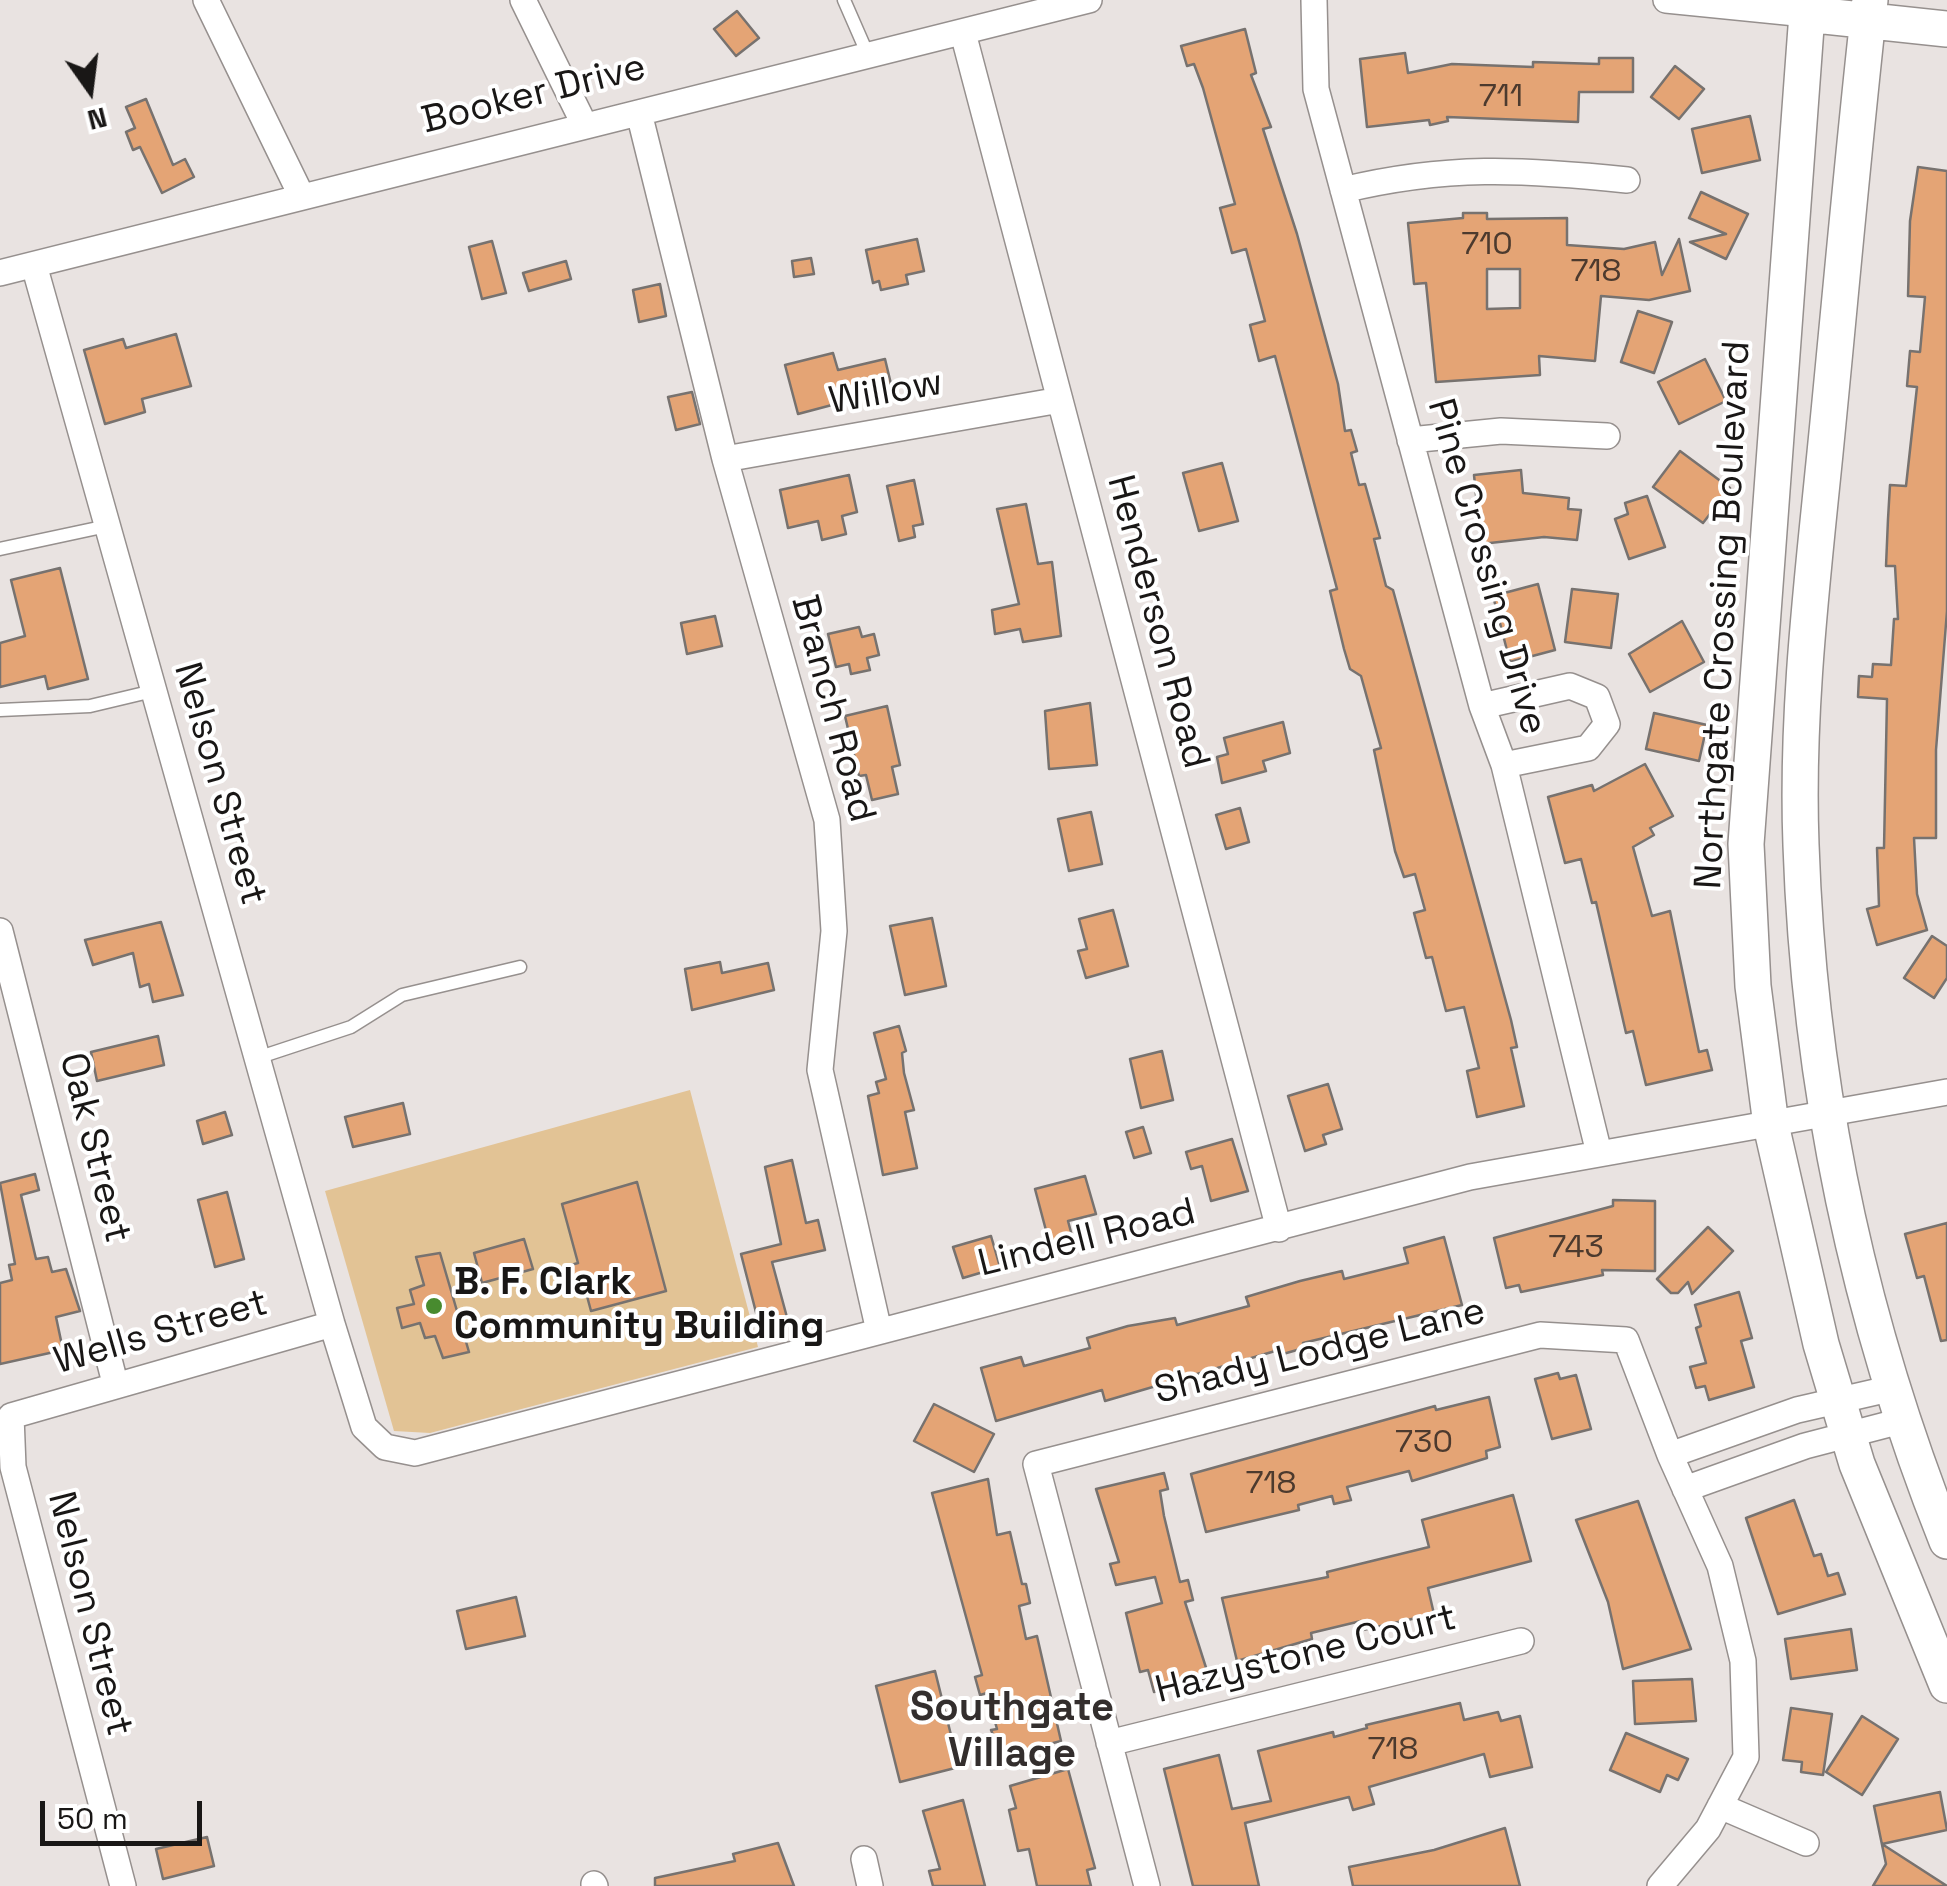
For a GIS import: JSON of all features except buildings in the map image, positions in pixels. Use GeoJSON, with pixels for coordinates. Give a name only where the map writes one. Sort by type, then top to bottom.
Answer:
{"type":"FeatureCollection","features":[{"type":"Feature","properties":{"kind":"main road"},"geometry":{"type":"LineString","coordinates":[[1807,7],[1869,10],[1947,29]]}},
{"type":"Feature","properties":{"kind":"main road","name":"Northgate Crossing Boulevard"},"geometry":{"type":"LineString","coordinates":[[1807,7],[1746,844],[1753,986],[1771,1125],[1821,1344],[1858,1464],[1900,1578],[1947,1685]]}},
{"type":"Feature","properties":{"kind":"main road"},"geometry":{"type":"LineString","coordinates":[[1869,10],[1802,703],[1800,842],[1809,981],[1828,1116],[1854,1252],[1897,1405],[1947,1540]]}},
{"type":"Feature","properties":{"kind":"main road"},"geometry":{"type":"LineString","coordinates":[[1767,559],[1814,565]]}},
{"type":"Feature","properties":{"kind":"street"},"geometry":{"type":"LineString","coordinates":[[206,0],[302,198]]}},
{"type":"Feature","properties":{"kind":"street"},"geometry":{"type":"LineString","coordinates":[[523,0],[585,126]]}},
{"type":"Feature","properties":{"kind":"street","name":"Booker Drive"},"geometry":{"type":"LineString","coordinates":[[0,274],[1090,0]]}},
{"type":"Feature","properties":{"kind":"street","name":"Pine Crossing Drive"},"geometry":{"type":"LineString","coordinates":[[1314,0],[1316,90],[1482,706],[1504,765],[1599,1153]]}},
{"type":"Feature","properties":{"kind":"street"},"geometry":{"type":"LineString","coordinates":[[1666,0],[1807,7]]}},
{"type":"Feature","properties":{"kind":"street","name":"Henderson Road"},"geometry":{"type":"LineString","coordinates":[[962,33],[1279,1230]]}},
{"type":"Feature","properties":{"kind":"street","name":"Branch Road"},"geometry":{"type":"LineString","coordinates":[[639,113],[725,460],[827,820],[834,931],[820,1070],[879,1331]]}},
{"type":"Feature","properties":{"kind":"street"},"geometry":{"type":"LineString","coordinates":[[1343,190],[1410,174],[1516,168],[1627,180]]}},
{"type":"Feature","properties":{"kind":"street","name":"Nelson Street"},"geometry":{"type":"LineString","coordinates":[[34,265],[332,1324]]}},
{"type":"Feature","properties":{"kind":"street","name":"Willow"},"geometry":{"type":"LineString","coordinates":[[725,460],[1060,400]]}},
{"type":"Feature","properties":{"kind":"street"},"geometry":{"type":"LineString","coordinates":[[1410,440],[1501,431],[1607,436]]}},
{"type":"Feature","properties":{"kind":"street"},"geometry":{"type":"LineString","coordinates":[[1482,706],[1570,686],[1597,697],[1607,724],[1588,748],[1504,765]]}},
{"type":"Feature","properties":{"kind":"street","name":"Oak Street"},"geometry":{"type":"LineString","coordinates":[[0,931],[115,1383]]}},
{"type":"Feature","properties":{"kind":"street","name":"Lindell Road"},"geometry":{"type":"LineString","coordinates":[[332,1324],[364,1428],[385,1447],[415,1454],[1470,1177],[1947,1092]]}},
{"type":"Feature","properties":{"kind":"street","name":"Wells Street"},"geometry":{"type":"LineString","coordinates":[[11,1416],[115,1383],[332,1324]]}},
{"type":"Feature","properties":{"kind":"street","name":"Shady Lodge Lane"},"geometry":{"type":"LineString","coordinates":[[1109,1743],[1036,1464],[1540,1334],[1626,1340],[1670,1455]]}},
{"type":"Feature","properties":{"kind":"street"},"geometry":{"type":"LineString","coordinates":[[1685,1488],[1846,1417],[1897,1405]]}},
{"type":"Feature","properties":{"kind":"street"},"geometry":{"type":"LineString","coordinates":[[1660,1886],[1708,1829],[1746,1758],[1743,1661],[1720,1566],[1670,1455],[1797,1410],[1846,1417],[1897,1405]]}},
{"type":"Feature","properties":{"kind":"street","name":"Nelson Street"},"geometry":{"type":"LineString","coordinates":[[11,1416],[13,1467],[123,1886]]}},
{"type":"Feature","properties":{"kind":"street","name":"Hazystone Court"},"geometry":{"type":"LineString","coordinates":[[1109,1743],[1520,1641]]}},
{"type":"Feature","properties":{"kind":"street"},"geometry":{"type":"LineString","coordinates":[[1109,1743],[1147,1886]]}},
{"type":"Feature","properties":{"kind":"street"},"geometry":{"type":"LineString","coordinates":[[1720,1806],[1806,1842]]}},
{"type":"Feature","properties":{"kind":"street"},"geometry":{"type":"LineString","coordinates":[[864,1859],[870,1886]]}},
{"type":"Feature","properties":{"kind":"lane"},"geometry":{"type":"LineString","coordinates":[[844,0],[868,55]]}},
{"type":"Feature","properties":{"kind":"lane"},"geometry":{"type":"LineString","coordinates":[[0,549],[107,526]]}},
{"type":"Feature","properties":{"kind":"lane"},"geometry":{"type":"LineString","coordinates":[[0,710],[90,706],[153,690]]}},
{"type":"Feature","properties":{"kind":"lane"},"geometry":{"type":"LineString","coordinates":[[257,1058],[351,1027],[402,995],[520,967]]}},
{"type":"Feature","properties":{"kind":"shaded area"},"geometry":{"type":"Polygon","coordinates":[[[690,1090],[758,1347],[430,1433],[394,1431],[325,1191],[690,1090]]]}},
{"type":"Feature","properties":{"kind":"place","name":"B. F. Clark Community Building"},"geometry":{"type":"Point","coordinates":[434,1306]}},
{"type":"Feature","properties":{"kind":"district","name":"Southgate Village"},"geometry":{"type":"Point","coordinates":[1012,1732]}}]}
